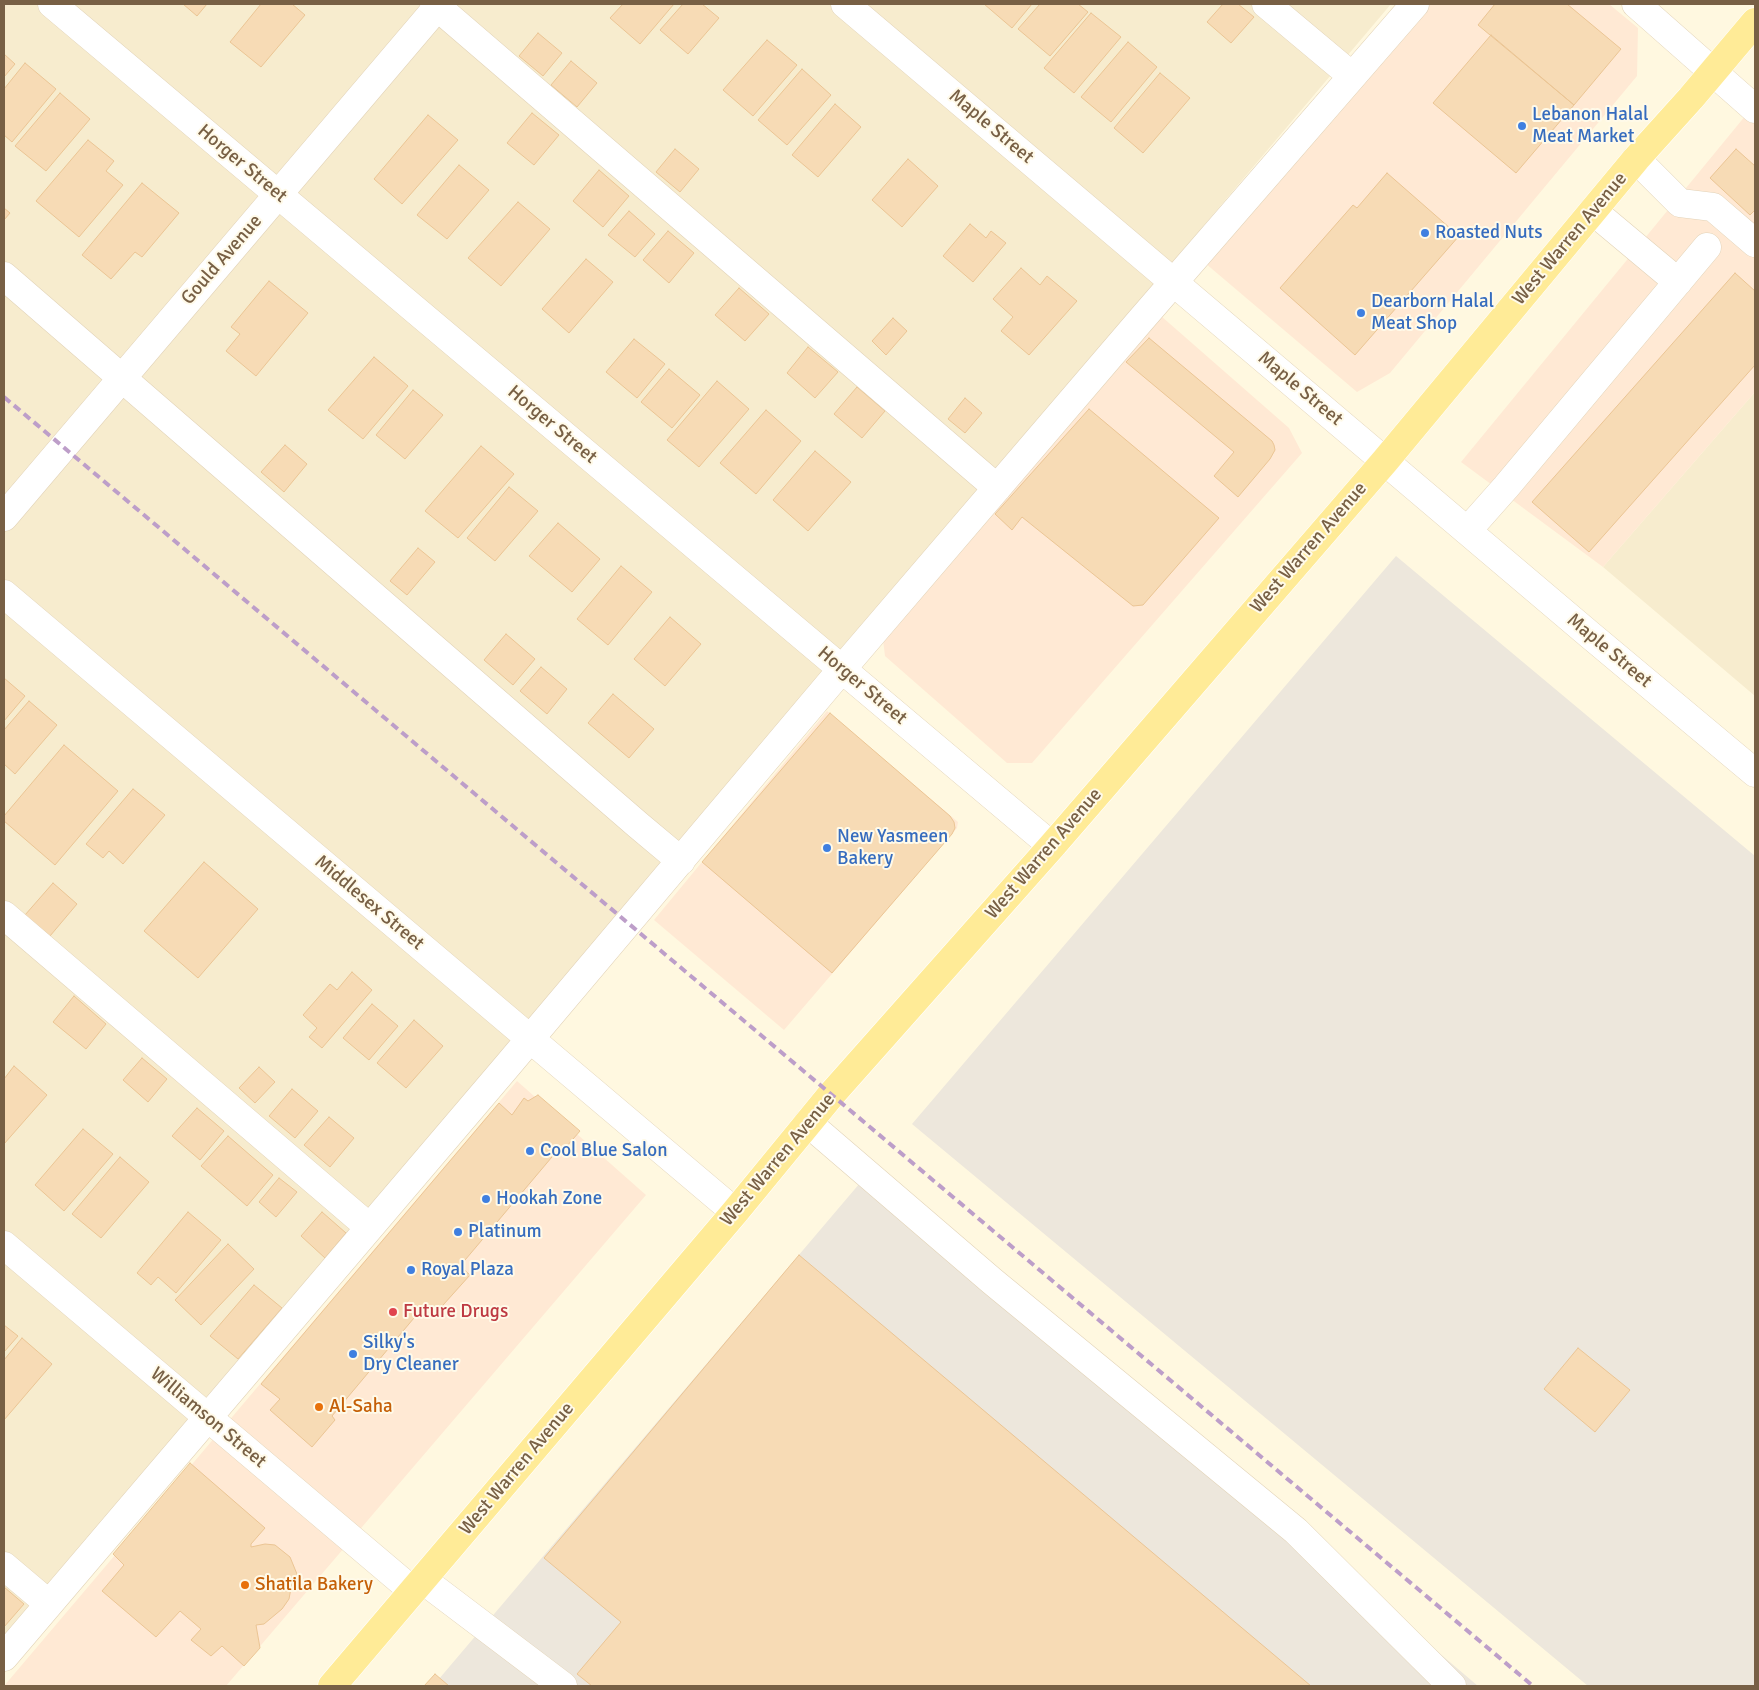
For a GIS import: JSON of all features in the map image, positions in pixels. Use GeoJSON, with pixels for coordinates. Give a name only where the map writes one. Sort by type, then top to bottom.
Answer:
{"type":"FeatureCollection","features":[{"type":"Feature","properties":{"kind":"main road","name":"West Warren Avenue"},"geometry":{"type":"LineString","coordinates":[[332,1686],[735,1212],[808,1123],[1052,846],[1385,461],[1636,159],[1714,72],[1755,22]]}},
{"type":"Feature","properties":{"kind":"street","name":"Horger Street"},"geometry":{"type":"LineString","coordinates":[[52,4],[1052,846]]}},
{"type":"Feature","properties":{"kind":"street","name":"Maple Street"},"geometry":{"type":"LineString","coordinates":[[845,4],[1755,773]]}},
{"type":"Feature","properties":{"kind":"street"},"geometry":{"type":"LineString","coordinates":[[1266,4],[1352,76]]}},
{"type":"Feature","properties":{"kind":"street"},"geometry":{"type":"LineString","coordinates":[[4,1657],[842,669],[1415,4]]}},
{"type":"Feature","properties":{"kind":"street"},"geometry":{"type":"LineString","coordinates":[[1636,4],[1755,109]]}},
{"type":"Feature","properties":{"kind":"street","name":"Gould Avenue"},"geometry":{"type":"LineString","coordinates":[[4,517],[437,5]]}},
{"type":"Feature","properties":{"kind":"street"},"geometry":{"type":"LineString","coordinates":[[437,5],[997,488]]}},
{"type":"Feature","properties":{"kind":"street"},"geometry":{"type":"LineString","coordinates":[[1636,159],[1680,202],[1712,207],[1755,243]]}},
{"type":"Feature","properties":{"kind":"street"},"geometry":{"type":"LineString","coordinates":[[1593,212],[1678,282]]}},
{"type":"Feature","properties":{"kind":"street"},"geometry":{"type":"LineString","coordinates":[[1468,531],[1707,247]]}},
{"type":"Feature","properties":{"kind":"street"},"geometry":{"type":"LineString","coordinates":[[4,276],[681,861]]}},
{"type":"Feature","properties":{"kind":"street","name":"Middlesex Street"},"geometry":{"type":"LineString","coordinates":[[4,594],[735,1212]]}},
{"type":"Feature","properties":{"kind":"street"},"geometry":{"type":"LineString","coordinates":[[4,915],[369,1227]]}},
{"type":"Feature","properties":{"kind":"street"},"geometry":{"type":"LineString","coordinates":[[808,1123],[992,1282],[1296,1531],[1452,1686]]}},
{"type":"Feature","properties":{"kind":"street","name":"Williamson Street"},"geometry":{"type":"LineString","coordinates":[[4,1245],[207,1417],[418,1585],[563,1686]]}},
{"type":"Feature","properties":{"kind":"street"},"geometry":{"type":"LineString","coordinates":[[4,1566],[49,1604]]}},
{"type":"Feature","properties":{"kind":"shaded area"},"geometry":{"type":"Polygon","coordinates":[[[4,4],[1391,4],[4,1644],[4,4]]]}},
{"type":"Feature","properties":{"kind":"shaded area"},"geometry":{"type":"Polygon","coordinates":[[[1430,4],[1609,4],[1638,28],[1637,76],[1390,373],[1357,392],[1205,263],[1430,4]]]}},
{"type":"Feature","properties":{"kind":"shaded area"},"geometry":{"type":"Polygon","coordinates":[[[1755,104],[1755,392],[1603,567],[1461,462],[1755,104]]]}},
{"type":"Feature","properties":{"kind":"shaded area"},"geometry":{"type":"Polygon","coordinates":[[[1161,316],[1289,428],[1302,453],[1032,763],[1007,763],[885,656],[883,640],[1161,316]]]}},
{"type":"Feature","properties":{"kind":"shaded area"},"geometry":{"type":"Polygon","coordinates":[[[1755,392],[1755,696],[1603,567],[1755,392]]]}},
{"type":"Feature","properties":{"kind":"shaded area"},"geometry":{"type":"Polygon","coordinates":[[[1396,556],[1755,856],[1755,1686],[1588,1686],[912,1124],[1396,556]]]}},
{"type":"Feature","properties":{"kind":"shaded area","name":"New Yasmeen Bakery"},"geometry":{"type":"Polygon","coordinates":[[[827,711],[958,822],[957,828],[784,1030],[654,920],[827,711]]]}},
{"type":"Feature","properties":{"kind":"shaded area"},"geometry":{"type":"Polygon","coordinates":[[[517,1081],[646,1195],[226,1686],[4,1686],[517,1081]]]}},
{"type":"Feature","properties":{"kind":"shaded area"},"geometry":{"type":"Polygon","coordinates":[[[871,1170],[1478,1686],[433,1686],[871,1170]]]}},
{"type":"Feature","properties":{"kind":"building"},"geometry":{"type":"Polygon","coordinates":[[[183,4],[207,4],[197,16],[183,4]]]}},
{"type":"Feature","properties":{"kind":"building"},"geometry":{"type":"Polygon","coordinates":[[[261,4],[292,4],[305,15],[261,67],[230,42],[261,4]]]}},
{"type":"Feature","properties":{"kind":"building"},"geometry":{"type":"Polygon","coordinates":[[[623,4],[674,4],[640,44],[610,18],[623,4]]]}},
{"type":"Feature","properties":{"kind":"building"},"geometry":{"type":"Polygon","coordinates":[[[683,4],[702,4],[719,18],[688,54],[660,30],[683,4]]]}},
{"type":"Feature","properties":{"kind":"building"},"geometry":{"type":"Polygon","coordinates":[[[984,4],[1032,4],[1012,28],[984,4]]]}},
{"type":"Feature","properties":{"kind":"building"},"geometry":{"type":"Polygon","coordinates":[[[1040,4],[1078,4],[1088,12],[1050,56],[1018,29],[1040,4]]]}},
{"type":"Feature","properties":{"kind":"building"},"geometry":{"type":"Polygon","coordinates":[[[1223,4],[1238,4],[1254,17],[1231,43],[1207,22],[1223,4]]]}},
{"type":"Feature","properties":{"kind":"building"},"geometry":{"type":"Polygon","coordinates":[[[1495,4],[1567,4],[1621,49],[1574,105],[1478,25],[1495,4]]]}},
{"type":"Feature","properties":{"kind":"building"},"geometry":{"type":"Polygon","coordinates":[[[1091,13],[1121,37],[1074,93],[1044,68],[1091,13]]]}},
{"type":"Feature","properties":{"kind":"building"},"geometry":{"type":"Polygon","coordinates":[[[538,33],[562,53],[543,76],[519,56],[538,33]]]}},
{"type":"Feature","properties":{"kind":"building"},"geometry":{"type":"Polygon","coordinates":[[[1491,35],[1574,105],[1516,173],[1433,103],[1491,35]]]}},
{"type":"Feature","properties":{"kind":"building"},"geometry":{"type":"Polygon","coordinates":[[[767,40],[797,65],[753,116],[723,90],[767,40]]]}},
{"type":"Feature","properties":{"kind":"building"},"geometry":{"type":"Polygon","coordinates":[[[1128,42],[1157,67],[1111,122],[1081,97],[1128,42]]]}},
{"type":"Feature","properties":{"kind":"building"},"geometry":{"type":"Polygon","coordinates":[[[4,54],[15,64],[4,77],[4,54]]]}},
{"type":"Feature","properties":{"kind":"building"},"geometry":{"type":"Polygon","coordinates":[[[571,61],[597,83],[577,107],[551,85],[571,61]]]}},
{"type":"Feature","properties":{"kind":"building"},"geometry":{"type":"Polygon","coordinates":[[[25,63],[56,89],[12,142],[4,135],[4,89],[25,63]]]}},
{"type":"Feature","properties":{"kind":"building"},"geometry":{"type":"Polygon","coordinates":[[[802,69],[831,95],[787,145],[758,120],[802,69]]]}},
{"type":"Feature","properties":{"kind":"building"},"geometry":{"type":"Polygon","coordinates":[[[1160,73],[1190,98],[1143,153],[1114,128],[1160,73]]]}},
{"type":"Feature","properties":{"kind":"building"},"geometry":{"type":"Polygon","coordinates":[[[60,93],[90,119],[46,171],[15,146],[60,93]]]}},
{"type":"Feature","properties":{"kind":"building"},"geometry":{"type":"Polygon","coordinates":[[[835,104],[861,127],[818,177],[792,155],[835,104]]]}},
{"type":"Feature","properties":{"kind":"building"},"geometry":{"type":"Polygon","coordinates":[[[532,113],[559,135],[534,165],[507,143],[532,113]]]}},
{"type":"Feature","properties":{"kind":"building"},"geometry":{"type":"Polygon","coordinates":[[[428,115],[458,140],[402,204],[374,179],[428,115]]]}},
{"type":"Feature","properties":{"kind":"building"},"geometry":{"type":"Polygon","coordinates":[[[88,140],[114,161],[106,171],[123,185],[79,237],[36,201],[88,140]]]}},
{"type":"Feature","properties":{"kind":"building"},"geometry":{"type":"Polygon","coordinates":[[[675,149],[699,169],[680,192],[656,172],[675,149]]]}},
{"type":"Feature","properties":{"kind":"building"},"geometry":{"type":"Polygon","coordinates":[[[1736,149],[1755,166],[1755,210],[1750,215],[1710,178],[1736,149]]]}},
{"type":"Feature","properties":{"kind":"building"},"geometry":{"type":"Polygon","coordinates":[[[908,159],[938,186],[902,227],[872,200],[908,159]]]}},
{"type":"Feature","properties":{"kind":"building"},"geometry":{"type":"Polygon","coordinates":[[[459,165],[489,190],[447,239],[417,215],[459,165]]]}},
{"type":"Feature","properties":{"kind":"building"},"geometry":{"type":"Polygon","coordinates":[[[599,170],[629,196],[603,227],[573,201],[599,170]]]}},
{"type":"Feature","properties":{"kind":"building"},"geometry":{"type":"Polygon","coordinates":[[[1387,173],[1459,236],[1355,355],[1280,288],[1353,205],[1357,208],[1387,173]]]}},
{"type":"Feature","properties":{"kind":"building"},"geometry":{"type":"Polygon","coordinates":[[[142,183],[179,213],[142,257],[135,252],[111,279],[82,255],[142,183]]]}},
{"type":"Feature","properties":{"kind":"building"},"geometry":{"type":"Polygon","coordinates":[[[518,202],[550,229],[501,286],[468,258],[518,202]]]}},
{"type":"Feature","properties":{"kind":"building"},"geometry":{"type":"Polygon","coordinates":[[[4,208],[10,213],[4,220],[4,208]]]}},
{"type":"Feature","properties":{"kind":"building"},"geometry":{"type":"Polygon","coordinates":[[[629,211],[655,234],[635,257],[608,235],[629,211]]]}},
{"type":"Feature","properties":{"kind":"building"},"geometry":{"type":"Polygon","coordinates":[[[970,224],[986,238],[991,231],[1006,243],[973,282],[943,256],[970,224]]]}},
{"type":"Feature","properties":{"kind":"building"},"geometry":{"type":"Polygon","coordinates":[[[668,231],[694,253],[669,283],[643,260],[668,231]]]}},
{"type":"Feature","properties":{"kind":"building"},"geometry":{"type":"Polygon","coordinates":[[[586,259],[613,282],[569,333],[542,309],[586,259]]]}},
{"type":"Feature","properties":{"kind":"building"},"geometry":{"type":"Polygon","coordinates":[[[1021,268],[1040,285],[1047,276],[1077,301],[1029,355],[1001,331],[1013,317],[993,299],[1021,268]]]}},
{"type":"Feature","properties":{"kind":"building"},"geometry":{"type":"Polygon","coordinates":[[[1735,273],[1755,291],[1755,365],[1589,552],[1532,502],[1735,273]]]}},
{"type":"Feature","properties":{"kind":"building"},"geometry":{"type":"Polygon","coordinates":[[[269,281],[308,313],[256,376],[226,351],[240,334],[231,327],[269,281]]]}},
{"type":"Feature","properties":{"kind":"building"},"geometry":{"type":"Polygon","coordinates":[[[739,288],[769,314],[745,341],[715,315],[739,288]]]}},
{"type":"Feature","properties":{"kind":"building"},"geometry":{"type":"Polygon","coordinates":[[[893,318],[907,331],[886,355],[872,341],[893,318]]]}},
{"type":"Feature","properties":{"kind":"building"},"geometry":{"type":"Polygon","coordinates":[[[1149,338],[1272,441],[1275,450],[1270,459],[1238,497],[1214,476],[1234,452],[1126,362],[1149,338]]]}},
{"type":"Feature","properties":{"kind":"building"},"geometry":{"type":"Polygon","coordinates":[[[634,339],[665,364],[637,398],[606,372],[634,339]]]}},
{"type":"Feature","properties":{"kind":"building"},"geometry":{"type":"Polygon","coordinates":[[[808,347],[838,372],[815,398],[787,373],[808,347]]]}},
{"type":"Feature","properties":{"kind":"building"},"geometry":{"type":"Polygon","coordinates":[[[374,357],[408,386],[363,439],[328,410],[374,357]]]}},
{"type":"Feature","properties":{"kind":"building"},"geometry":{"type":"Polygon","coordinates":[[[669,369],[700,395],[672,428],[641,402],[669,369]]]}},
{"type":"Feature","properties":{"kind":"building"},"geometry":{"type":"Polygon","coordinates":[[[717,381],[749,409],[699,467],[667,440],[717,381]]]}},
{"type":"Feature","properties":{"kind":"building"},"geometry":{"type":"Polygon","coordinates":[[[857,387],[885,411],[862,438],[834,414],[857,387]]]}},
{"type":"Feature","properties":{"kind":"building"},"geometry":{"type":"Polygon","coordinates":[[[413,390],[443,415],[405,459],[376,435],[413,390]]]}},
{"type":"Feature","properties":{"kind":"building"},"geometry":{"type":"Polygon","coordinates":[[[965,398],[982,413],[965,433],[948,419],[965,398]]]}},
{"type":"Feature","properties":{"kind":"building"},"geometry":{"type":"Polygon","coordinates":[[[1089,409],[1219,518],[1143,605],[1133,606],[1022,517],[1012,530],[995,514],[1089,409]]]}},
{"type":"Feature","properties":{"kind":"building"},"geometry":{"type":"Polygon","coordinates":[[[766,410],[801,441],[756,494],[720,463],[766,410]]]}},
{"type":"Feature","properties":{"kind":"building"},"geometry":{"type":"Polygon","coordinates":[[[285,445],[307,464],[284,492],[261,472],[285,445]]]}},
{"type":"Feature","properties":{"kind":"building"},"geometry":{"type":"Polygon","coordinates":[[[481,446],[514,474],[458,538],[425,511],[481,446]]]}},
{"type":"Feature","properties":{"kind":"building"},"geometry":{"type":"Polygon","coordinates":[[[815,451],[851,482],[808,531],[773,500],[815,451]]]}},
{"type":"Feature","properties":{"kind":"building"},"geometry":{"type":"Polygon","coordinates":[[[509,487],[538,511],[495,561],[467,538],[509,487]]]}},
{"type":"Feature","properties":{"kind":"building"},"geometry":{"type":"Polygon","coordinates":[[[558,523],[600,559],[572,592],[529,556],[558,523]]]}},
{"type":"Feature","properties":{"kind":"building"},"geometry":{"type":"Polygon","coordinates":[[[418,548],[435,562],[407,595],[390,581],[418,548]]]}},
{"type":"Feature","properties":{"kind":"building"},"geometry":{"type":"Polygon","coordinates":[[[621,566],[652,592],[608,645],[577,619],[621,566]]]}},
{"type":"Feature","properties":{"kind":"building"},"geometry":{"type":"Polygon","coordinates":[[[670,617],[701,644],[665,686],[634,659],[670,617]]]}},
{"type":"Feature","properties":{"kind":"building"},"geometry":{"type":"Polygon","coordinates":[[[506,634],[535,659],[513,685],[484,660],[506,634]]]}},
{"type":"Feature","properties":{"kind":"building"},"geometry":{"type":"Polygon","coordinates":[[[541,667],[567,689],[547,714],[520,691],[541,667]]]}},
{"type":"Feature","properties":{"kind":"building"},"geometry":{"type":"Polygon","coordinates":[[[4,678],[25,696],[4,721],[4,678]]]}},
{"type":"Feature","properties":{"kind":"building"},"geometry":{"type":"Polygon","coordinates":[[[613,694],[654,729],[629,758],[588,723],[613,694]]]}},
{"type":"Feature","properties":{"kind":"building"},"geometry":{"type":"Polygon","coordinates":[[[29,701],[57,725],[15,774],[4,764],[4,730],[29,701]]]}},
{"type":"Feature","properties":{"kind":"building","name":"New Yasmeen Bakery"},"geometry":{"type":"Polygon","coordinates":[[[830,713],[950,816],[955,828],[952,834],[832,973],[702,862],[830,713]]]}},
{"type":"Feature","properties":{"kind":"building"},"geometry":{"type":"Polygon","coordinates":[[[64,745],[118,791],[55,865],[4,821],[4,816],[64,745]]]}},
{"type":"Feature","properties":{"kind":"building"},"geometry":{"type":"Polygon","coordinates":[[[133,789],[165,815],[123,864],[109,851],[103,858],[86,844],[133,789]]]}},
{"type":"Feature","properties":{"kind":"building"},"geometry":{"type":"Polygon","coordinates":[[[204,862],[258,909],[198,978],[144,931],[204,862]]]}},
{"type":"Feature","properties":{"kind":"building"},"geometry":{"type":"Polygon","coordinates":[[[53,883],[77,904],[50,936],[25,915],[53,883]]]}},
{"type":"Feature","properties":{"kind":"building"},"geometry":{"type":"Polygon","coordinates":[[[352,972],[372,990],[322,1048],[309,1037],[317,1028],[303,1015],[330,984],[337,990],[352,972]]]}},
{"type":"Feature","properties":{"kind":"building"},"geometry":{"type":"Polygon","coordinates":[[[74,996],[106,1024],[86,1049],[53,1022],[74,996]]]}},
{"type":"Feature","properties":{"kind":"building"},"geometry":{"type":"Polygon","coordinates":[[[372,1004],[398,1026],[369,1060],[343,1038],[372,1004]]]}},
{"type":"Feature","properties":{"kind":"building"},"geometry":{"type":"Polygon","coordinates":[[[414,1020],[443,1046],[406,1088],[377,1063],[414,1020]]]}},
{"type":"Feature","properties":{"kind":"building"},"geometry":{"type":"Polygon","coordinates":[[[142,1058],[167,1079],[148,1102],[123,1080],[142,1058]]]}},
{"type":"Feature","properties":{"kind":"building"},"geometry":{"type":"Polygon","coordinates":[[[14,1066],[47,1095],[4,1144],[4,1079],[14,1066]]]}},
{"type":"Feature","properties":{"kind":"building"},"geometry":{"type":"Polygon","coordinates":[[[259,1067],[275,1082],[255,1103],[239,1088],[259,1067]]]}},
{"type":"Feature","properties":{"kind":"building"},"geometry":{"type":"Polygon","coordinates":[[[292,1089],[318,1111],[295,1138],[269,1116],[292,1089]]]}},
{"type":"Feature","properties":{"kind":"building","name":"Royal Plaza"},"geometry":{"type":"Polygon","coordinates":[[[538,1095],[580,1131],[560,1154],[557,1151],[460,1266],[470,1275],[435,1314],[424,1306],[332,1416],[335,1420],[312,1447],[270,1410],[280,1399],[261,1384],[499,1103],[512,1115],[524,1098],[528,1101],[538,1095]]]}},
{"type":"Feature","properties":{"kind":"building"},"geometry":{"type":"Polygon","coordinates":[[[197,1108],[224,1131],[200,1160],[172,1136],[197,1108]]]}},
{"type":"Feature","properties":{"kind":"building"},"geometry":{"type":"Polygon","coordinates":[[[329,1117],[354,1138],[330,1167],[304,1145],[329,1117]]]}},
{"type":"Feature","properties":{"kind":"building"},"geometry":{"type":"Polygon","coordinates":[[[83,1129],[113,1154],[64,1211],[35,1185],[83,1129]]]}},
{"type":"Feature","properties":{"kind":"building"},"geometry":{"type":"Polygon","coordinates":[[[228,1136],[273,1175],[247,1206],[201,1166],[228,1136]]]}},
{"type":"Feature","properties":{"kind":"building"},"geometry":{"type":"Polygon","coordinates":[[[120,1157],[149,1182],[101,1238],[72,1214],[120,1157]]]}},
{"type":"Feature","properties":{"kind":"building"},"geometry":{"type":"Polygon","coordinates":[[[279,1178],[297,1192],[276,1217],[259,1202],[279,1178]]]}},
{"type":"Feature","properties":{"kind":"building"},"geometry":{"type":"Polygon","coordinates":[[[188,1212],[221,1240],[176,1293],[158,1277],[151,1285],[137,1273],[188,1212]]]}},
{"type":"Feature","properties":{"kind":"building"},"geometry":{"type":"Polygon","coordinates":[[[322,1212],[346,1233],[325,1258],[301,1236],[322,1212]]]}},
{"type":"Feature","properties":{"kind":"building"},"geometry":{"type":"Polygon","coordinates":[[[228,1244],[254,1269],[201,1325],[175,1300],[228,1244]]]}},
{"type":"Feature","properties":{"kind":"building"},"geometry":{"type":"Polygon","coordinates":[[[799,1255],[1311,1686],[592,1686],[577,1674],[621,1622],[544,1558],[799,1255]]]}},
{"type":"Feature","properties":{"kind":"building"},"geometry":{"type":"Polygon","coordinates":[[[254,1285],[282,1308],[238,1359],[210,1336],[254,1285]]]}},
{"type":"Feature","properties":{"kind":"building"},"geometry":{"type":"Polygon","coordinates":[[[4,1325],[18,1336],[4,1352],[4,1325]]]}},
{"type":"Feature","properties":{"kind":"building"},"geometry":{"type":"Polygon","coordinates":[[[22,1338],[52,1364],[4,1420],[4,1360],[22,1338]]]}},
{"type":"Feature","properties":{"kind":"building"},"geometry":{"type":"Polygon","coordinates":[[[1578,1348],[1630,1390],[1595,1432],[1544,1389],[1578,1348]]]}},
{"type":"Feature","properties":{"kind":"building"},"geometry":{"type":"Polygon","coordinates":[[[190,1463],[265,1528],[251,1544],[251,1547],[265,1544],[275,1545],[290,1557],[299,1579],[298,1587],[291,1588],[289,1599],[282,1609],[264,1624],[256,1625],[260,1648],[244,1666],[222,1646],[211,1656],[191,1640],[201,1629],[180,1611],[156,1637],[102,1591],[124,1565],[113,1554],[190,1463]]]}},
{"type":"Feature","properties":{"kind":"building"},"geometry":{"type":"Polygon","coordinates":[[[4,1587],[24,1604],[4,1627],[4,1587]]]}},
{"type":"Feature","properties":{"kind":"building"},"geometry":{"type":"Polygon","coordinates":[[[435,1674],[449,1686],[424,1686],[435,1674]]]}},
{"type":"Feature","properties":{"kind":"railway"},"geometry":{"type":"LineString","coordinates":[[4,397],[1533,1686]]}},
{"type":"Feature","properties":{"kind":"place","name":"Lebanon Halal Meat Market"},"geometry":{"type":"Point","coordinates":[1522,126]}},
{"type":"Feature","properties":{"kind":"place","name":"Roasted Nuts"},"geometry":{"type":"Point","coordinates":[1425,233]}},
{"type":"Feature","properties":{"kind":"place","name":"Dearborn Halal Meat Shop"},"geometry":{"type":"Point","coordinates":[1361,313]}},
{"type":"Feature","properties":{"kind":"place","name":"New Yasmeen Bakery"},"geometry":{"type":"Point","coordinates":[827,848]}},
{"type":"Feature","properties":{"kind":"place","name":"Cool Blue Salon"},"geometry":{"type":"Point","coordinates":[530,1151]}},
{"type":"Feature","properties":{"kind":"place","name":"Hookah Zone"},"geometry":{"type":"Point","coordinates":[486,1199]}},
{"type":"Feature","properties":{"kind":"place","name":"Platinum"},"geometry":{"type":"Point","coordinates":[458,1232]}},
{"type":"Feature","properties":{"kind":"place","name":"Royal Plaza"},"geometry":{"type":"Point","coordinates":[411,1270]}},
{"type":"Feature","properties":{"kind":"place","name":"Future Drugs"},"geometry":{"type":"Point","coordinates":[393,1312]}},
{"type":"Feature","properties":{"kind":"place","name":"Silky's Dry Cleaner"},"geometry":{"type":"Point","coordinates":[353,1354]}},
{"type":"Feature","properties":{"kind":"place","name":"Al-Saha"},"geometry":{"type":"Point","coordinates":[319,1407]}},
{"type":"Feature","properties":{"kind":"place","name":"Shatila Bakery"},"geometry":{"type":"Point","coordinates":[245,1585]}}]}
